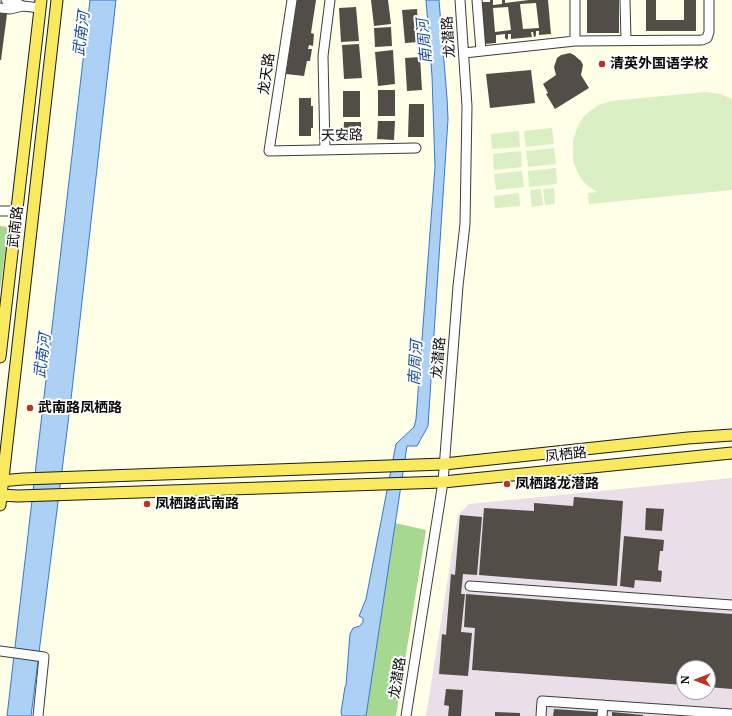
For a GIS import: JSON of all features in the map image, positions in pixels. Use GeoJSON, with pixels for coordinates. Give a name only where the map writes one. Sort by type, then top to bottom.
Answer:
{"type":"FeatureCollection","features":[{"type":"Feature","properties":{"kind":"main road","name":"武南路"},"geometry":{"type":"LineString","coordinates":[[0,505],[1,481],[57,0]]}},
{"type":"Feature","properties":{"kind":"main road","name":"武南路"},"geometry":{"type":"LineString","coordinates":[[0,357],[41,4]]}},
{"type":"Feature","properties":{"kind":"main road","name":"凤栖路"},"geometry":{"type":"LineString","coordinates":[[1,481],[444,464],[688,438],[732,435]]}},
{"type":"Feature","properties":{"kind":"main road","name":"凤栖路"},"geometry":{"type":"LineString","coordinates":[[0,495],[18,496],[443,482],[732,453]]}},
{"type":"Feature","properties":{"kind":"street"},"geometry":{"type":"LineString","coordinates":[[6,0],[23,6]]}},
{"type":"Feature","properties":{"kind":"street","name":"龙天路"},"geometry":{"type":"LineString","coordinates":[[269,151],[292,0]]}},
{"type":"Feature","properties":{"kind":"street"},"geometry":{"type":"LineString","coordinates":[[326,150],[323,56],[330,0]]}},
{"type":"Feature","properties":{"kind":"street","name":"龙潜路"},"geometry":{"type":"LineString","coordinates":[[406,716],[443,482],[458,286],[465,224],[467,106],[460,0]]}},
{"type":"Feature","properties":{"kind":"street"},"geometry":{"type":"LineString","coordinates":[[477,0],[481,51]]}},
{"type":"Feature","properties":{"kind":"street"},"geometry":{"type":"LineString","coordinates":[[575,0],[575,42]]}},
{"type":"Feature","properties":{"kind":"street"},"geometry":{"type":"LineString","coordinates":[[626,0],[626,40]]}},
{"type":"Feature","properties":{"kind":"street"},"geometry":{"type":"LineString","coordinates":[[464,53],[575,42],[702,40],[707,38],[709,32],[709,0]]}},
{"type":"Feature","properties":{"kind":"street"},"geometry":{"type":"LineString","coordinates":[[0,8],[10,9],[41,4]]}},
{"type":"Feature","properties":{"kind":"street","name":"天安路"},"geometry":{"type":"LineString","coordinates":[[269,151],[416,148]]}},
{"type":"Feature","properties":{"kind":"street"},"geometry":{"type":"LineString","coordinates":[[0,211],[17,211]]}},
{"type":"Feature","properties":{"kind":"street"},"geometry":{"type":"LineString","coordinates":[[470,586],[732,605]]}},
{"type":"Feature","properties":{"kind":"street"},"geometry":{"type":"LineString","coordinates":[[0,651],[44,657],[38,716]]}},
{"type":"Feature","properties":{"kind":"street"},"geometry":{"type":"LineString","coordinates":[[541,716],[542,701],[603,705],[661,712],[732,714]]}},
{"type":"Feature","properties":{"kind":"street"},"geometry":{"type":"LineString","coordinates":[[602,716],[603,705]]}},
{"type":"Feature","properties":{"kind":"shaded area"},"geometry":{"type":"Polygon","coordinates":[[[732,478],[732,716],[426,716],[458,515],[469,504],[732,478]]]}},
{"type":"Feature","properties":{"kind":"green space"},"geometry":{"type":"Polygon","coordinates":[[[705,92],[721,94],[732,99],[732,190],[589,204],[588,193],[597,192],[581,179],[574,164],[573,155],[573,141],[575,134],[585,115],[598,105],[611,101],[705,92]]]}},
{"type":"Feature","properties":{"kind":"green space"},"geometry":{"type":"Polygon","coordinates":[[[552,128],[554,144],[526,147],[524,131],[552,128]]]}},
{"type":"Feature","properties":{"kind":"green space"},"geometry":{"type":"Polygon","coordinates":[[[519,131],[520,147],[492,149],[491,134],[519,131]]]}},
{"type":"Feature","properties":{"kind":"green space"},"geometry":{"type":"Polygon","coordinates":[[[554,148],[556,164],[528,167],[526,151],[554,148]]]}},
{"type":"Feature","properties":{"kind":"green space"},"geometry":{"type":"Polygon","coordinates":[[[521,151],[522,167],[494,170],[493,154],[521,151]]]}},
{"type":"Feature","properties":{"kind":"green space"},"geometry":{"type":"Polygon","coordinates":[[[556,168],[557,184],[529,187],[528,171],[556,168]]]}},
{"type":"Feature","properties":{"kind":"green space"},"geometry":{"type":"Polygon","coordinates":[[[522,171],[524,187],[496,190],[494,174],[522,171]]]}},
{"type":"Feature","properties":{"kind":"green space"},"geometry":{"type":"Polygon","coordinates":[[[554,188],[555,204],[545,205],[543,189],[554,188]]]}},
{"type":"Feature","properties":{"kind":"green space"},"geometry":{"type":"Polygon","coordinates":[[[541,189],[543,205],[532,207],[530,190],[541,189]]]}},
{"type":"Feature","properties":{"kind":"green space"},"geometry":{"type":"Polygon","coordinates":[[[519,193],[520,206],[495,208],[494,196],[519,193]]]}},
{"type":"Feature","properties":{"kind":"green space"},"geometry":{"type":"Polygon","coordinates":[[[0,226],[9,227],[0,290],[0,226]]]}},
{"type":"Feature","properties":{"kind":"green space"},"geometry":{"type":"Polygon","coordinates":[[[395,523],[426,530],[396,716],[366,716],[395,523]]]}},
{"type":"Feature","properties":{"kind":"water"},"geometry":{"type":"Polygon","coordinates":[[[90,0],[116,0],[71,399],[31,716],[7,716],[90,0]]]}},
{"type":"Feature","properties":{"kind":"water"},"geometry":{"type":"Polygon","coordinates":[[[426,0],[439,0],[448,119],[428,426],[417,446],[407,446],[366,716],[342,716],[341,712],[346,685],[350,634],[353,628],[360,626],[363,622],[363,618],[359,616],[366,599],[396,444],[414,427],[416,419],[435,167],[432,76],[426,0]]]}},
{"type":"Feature","properties":{"kind":"building"},"geometry":{"type":"Polygon","coordinates":[[[297,0],[316,0],[311,33],[314,34],[313,46],[309,45],[308,49],[312,49],[310,61],[307,61],[304,76],[286,74],[297,0]]]}},
{"type":"Feature","properties":{"kind":"building"},"geometry":{"type":"Polygon","coordinates":[[[371,0],[388,0],[391,24],[374,26],[371,0]]]}},
{"type":"Feature","properties":{"kind":"building"},"geometry":{"type":"Polygon","coordinates":[[[490,0],[493,0],[493,5],[502,4],[502,0],[505,0],[505,3],[529,0],[548,0],[551,34],[539,35],[539,31],[536,31],[535,37],[533,32],[531,32],[532,37],[511,39],[511,34],[508,34],[507,40],[505,38],[505,34],[496,35],[496,43],[485,44],[481,2],[490,2],[490,0]],[[536,3],[520,4],[523,29],[539,28],[536,3]],[[508,7],[493,8],[495,32],[511,30],[508,7]]]}},
{"type":"Feature","properties":{"kind":"building"},"geometry":{"type":"Polygon","coordinates":[[[587,0],[619,0],[619,33],[587,33],[587,0]]]}},
{"type":"Feature","properties":{"kind":"building"},"geometry":{"type":"Polygon","coordinates":[[[646,0],[656,0],[656,20],[684,20],[684,0],[696,0],[696,31],[646,31],[646,0]]]}},
{"type":"Feature","properties":{"kind":"building"},"geometry":{"type":"Polygon","coordinates":[[[356,7],[359,41],[341,42],[339,8],[356,7]]]}},
{"type":"Feature","properties":{"kind":"building"},"geometry":{"type":"Polygon","coordinates":[[[417,9],[419,42],[405,43],[402,10],[417,9]]]}},
{"type":"Feature","properties":{"kind":"building"},"geometry":{"type":"Polygon","coordinates":[[[0,13],[7,14],[1,60],[0,60],[0,13]]]}},
{"type":"Feature","properties":{"kind":"building"},"geometry":{"type":"Polygon","coordinates":[[[391,27],[392,46],[375,47],[374,28],[391,27]]]}},
{"type":"Feature","properties":{"kind":"building"},"geometry":{"type":"Polygon","coordinates":[[[359,44],[362,78],[344,79],[342,45],[359,44]]]}},
{"type":"Feature","properties":{"kind":"building"},"geometry":{"type":"Polygon","coordinates":[[[393,50],[395,84],[378,86],[375,52],[393,50]]]}},
{"type":"Feature","properties":{"kind":"building"},"geometry":{"type":"Polygon","coordinates":[[[570,53],[581,61],[583,65],[581,75],[589,88],[555,109],[546,94],[548,93],[543,84],[556,75],[554,67],[557,58],[561,55],[570,53]]]}},
{"type":"Feature","properties":{"kind":"building"},"geometry":{"type":"Polygon","coordinates":[[[420,57],[422,90],[407,91],[405,58],[420,57]]]}},
{"type":"Feature","properties":{"kind":"building"},"geometry":{"type":"Polygon","coordinates":[[[531,70],[535,103],[490,108],[486,74],[531,70]]]}},
{"type":"Feature","properties":{"kind":"building"},"geometry":{"type":"Polygon","coordinates":[[[378,90],[395,90],[395,116],[378,116],[378,90]]]}},
{"type":"Feature","properties":{"kind":"building"},"geometry":{"type":"Polygon","coordinates":[[[343,91],[360,91],[360,117],[343,117],[343,91]]]}},
{"type":"Feature","properties":{"kind":"building"},"geometry":{"type":"Polygon","coordinates":[[[299,98],[311,98],[311,106],[313,106],[313,128],[311,128],[311,136],[299,136],[299,98]]]}},
{"type":"Feature","properties":{"kind":"building"},"geometry":{"type":"Polygon","coordinates":[[[409,104],[424,104],[424,137],[408,137],[409,104]]]}},
{"type":"Feature","properties":{"kind":"building"},"geometry":{"type":"Polygon","coordinates":[[[378,121],[395,121],[394,140],[377,139],[378,121]]]}},
{"type":"Feature","properties":{"kind":"building"},"geometry":{"type":"Polygon","coordinates":[[[344,122],[361,122],[361,141],[343,140],[344,122]]]}},
{"type":"Feature","properties":{"kind":"building"},"geometry":{"type":"Polygon","coordinates":[[[574,497],[623,501],[617,586],[479,575],[484,508],[534,511],[534,503],[573,506],[574,497]]]}},
{"type":"Feature","properties":{"kind":"building"},"geometry":{"type":"Polygon","coordinates":[[[646,508],[664,509],[662,531],[645,530],[646,508]]]}},
{"type":"Feature","properties":{"kind":"building"},"geometry":{"type":"Polygon","coordinates":[[[460,515],[482,517],[477,575],[463,574],[461,594],[465,594],[461,632],[472,633],[468,676],[439,674],[442,634],[446,635],[451,574],[455,575],[460,515]]]}},
{"type":"Feature","properties":{"kind":"building"},"geometry":{"type":"Polygon","coordinates":[[[624,536],[664,540],[663,551],[660,551],[658,570],[662,571],[661,582],[635,580],[634,588],[620,586],[624,536]]]}},
{"type":"Feature","properties":{"kind":"building"},"geometry":{"type":"Polygon","coordinates":[[[466,594],[732,614],[732,689],[716,688],[716,660],[676,660],[676,684],[472,670],[475,628],[464,627],[466,594]]]}},
{"type":"Feature","properties":{"kind":"building"},"geometry":{"type":"Polygon","coordinates":[[[446,689],[463,690],[461,716],[448,716],[449,706],[444,705],[446,689]]]}},
{"type":"Feature","properties":{"kind":"building"},"geometry":{"type":"Polygon","coordinates":[[[554,709],[597,712],[597,716],[553,716],[554,709]]]}},
{"type":"Feature","properties":{"kind":"building"},"geometry":{"type":"Polygon","coordinates":[[[495,712],[520,713],[520,716],[495,716],[495,712]]]}},
{"type":"Feature","properties":{"kind":"building"},"geometry":{"type":"Polygon","coordinates":[[[612,712],[643,715],[643,716],[612,716],[612,712]]]}},
{"type":"Feature","properties":{"kind":"place","name":"清英外国语学校"},"geometry":{"type":"Point","coordinates":[602,64]}},
{"type":"Feature","properties":{"kind":"place","name":"武南路凤栖路"},"geometry":{"type":"Point","coordinates":[30,408]}},
{"type":"Feature","properties":{"kind":"place","name":"凤栖路龙潜路"},"geometry":{"type":"Point","coordinates":[507,484]}},
{"type":"Feature","properties":{"kind":"place","name":"凤栖路武南路"},"geometry":{"type":"Point","coordinates":[147,504]}},
{"type":"Feature","properties":{"kind":"water label","name":"武南河"},"geometry":{"type":"Point","coordinates":[82,34]}},
{"type":"Feature","properties":{"kind":"water label","name":"南周河"},"geometry":{"type":"Point","coordinates":[425,41]}},
{"type":"Feature","properties":{"kind":"water label","name":"武南河"},"geometry":{"type":"Point","coordinates":[43,356]}},
{"type":"Feature","properties":{"kind":"water label","name":"南周河"},"geometry":{"type":"Point","coordinates":[416,363]}}]}
